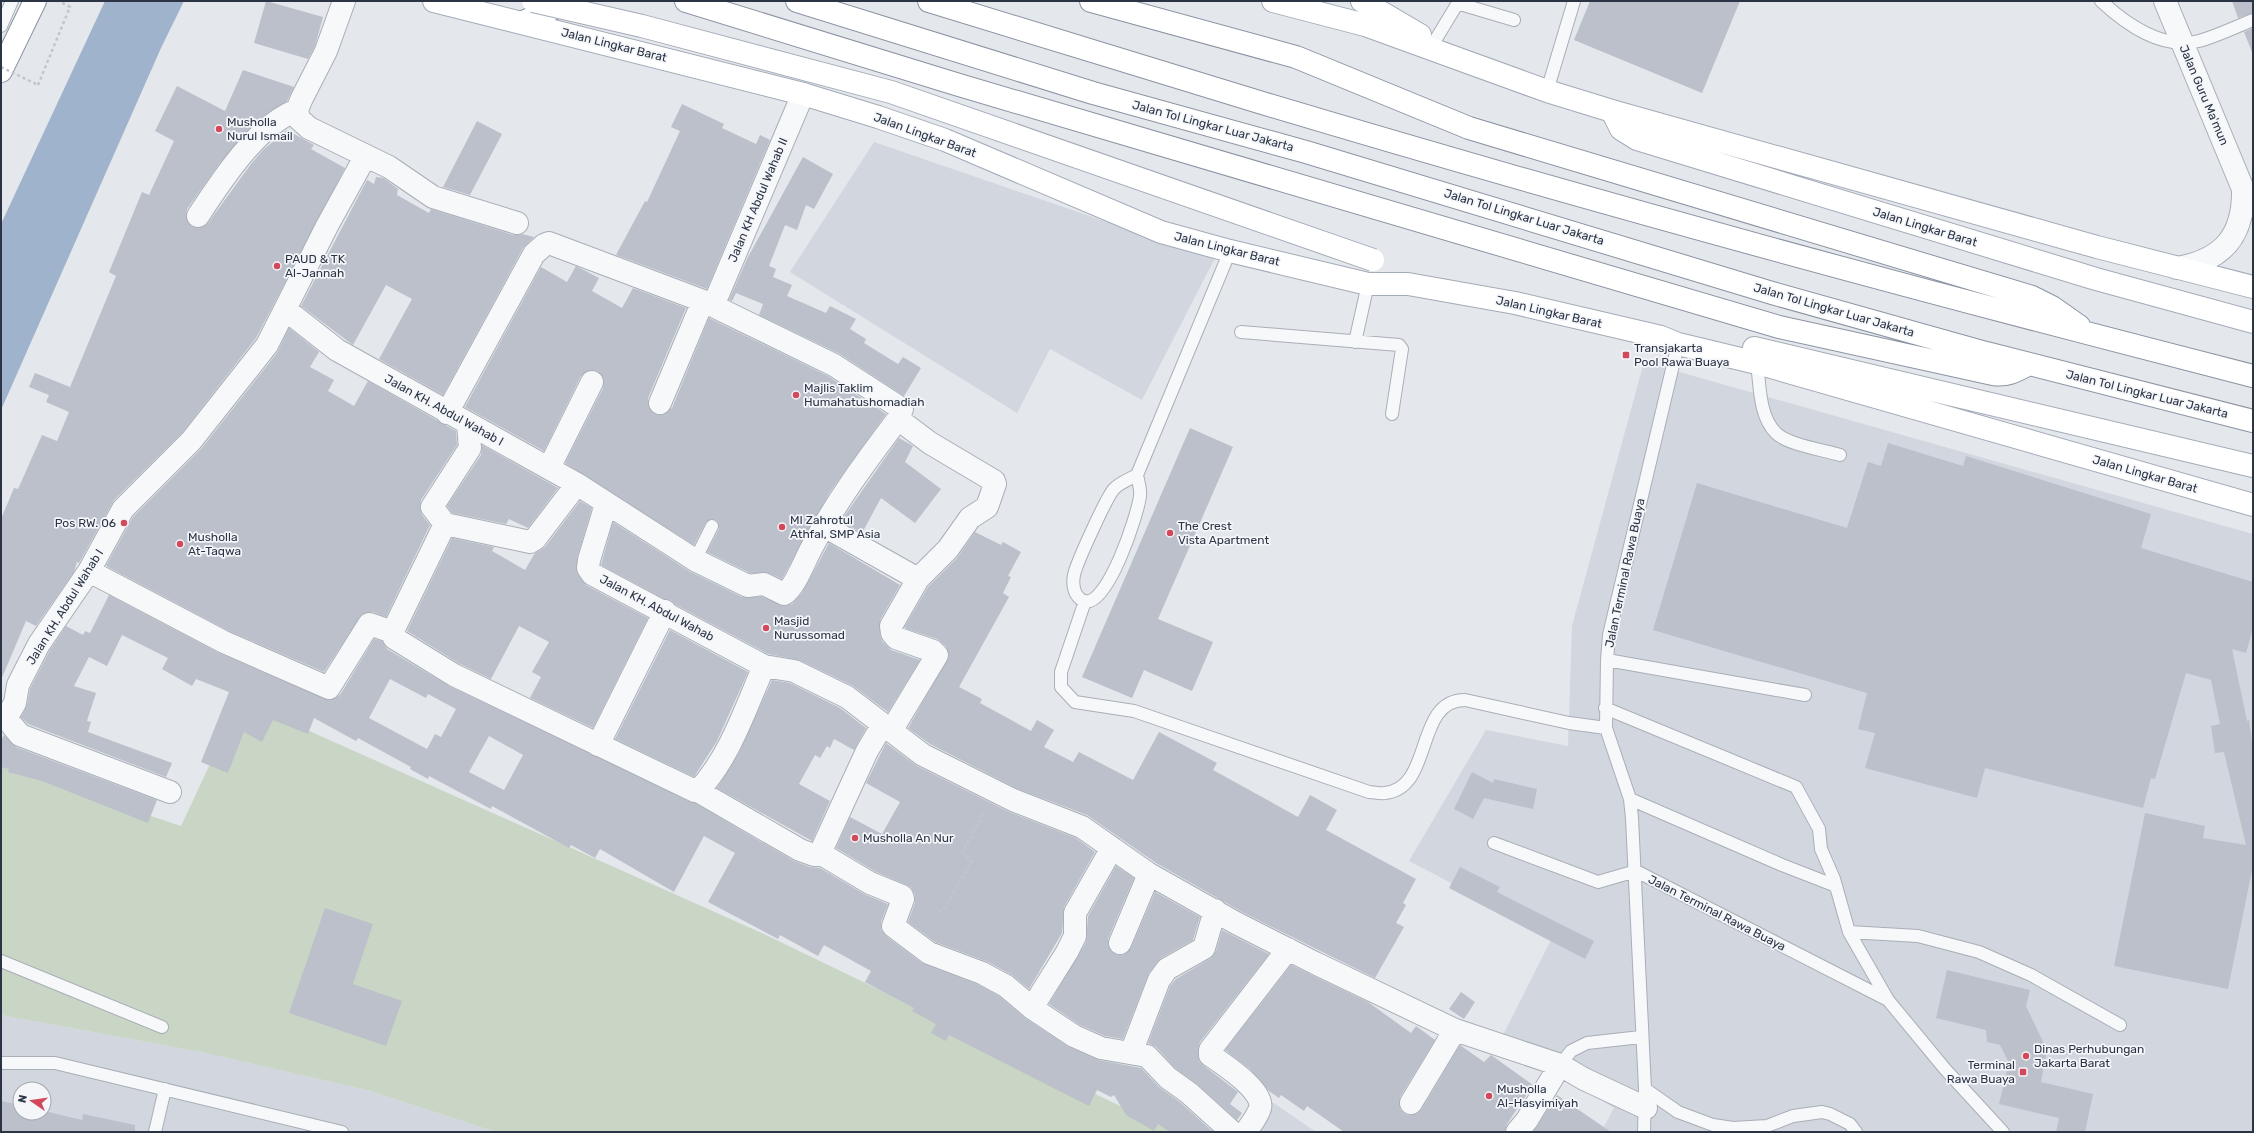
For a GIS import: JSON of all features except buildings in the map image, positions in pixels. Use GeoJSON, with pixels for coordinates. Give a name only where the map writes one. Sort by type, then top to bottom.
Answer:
{"type":"FeatureCollection","features":[{"type":"Feature","properties":{"kind":"main road"},"geometry":{"type":"LineString","coordinates":[[1,71],[35,1]]}},
{"type":"Feature","properties":{"kind":"main road","name":"Jalan Lingkar Barat"},"geometry":{"type":"LineString","coordinates":[[434,1],[523,22],[803,94],[945,140],[1161,232],[1230,251],[1368,284],[1408,284],[1515,303],[1757,363],[2253,505]]}},
{"type":"Feature","properties":{"kind":"main road","name":"Jalan Lingkar Barat"},"geometry":{"type":"LineString","coordinates":[[533,1],[642,26],[891,92],[1373,260],[1408,284]]}},
{"type":"Feature","properties":{"kind":"main road"},"geometry":{"type":"LineString","coordinates":[[523,22],[569,1]]}},
{"type":"Feature","properties":{"kind":"main road"},"geometry":{"type":"LineString","coordinates":[[686,1],[966,88],[1779,327],[2005,376],[2016,372],[2029,364]]}},
{"type":"Feature","properties":{"kind":"main road","name":"Jalan Tol Lingkar Luar Jakarta"},"geometry":{"type":"LineString","coordinates":[[797,1],[1093,93],[1306,152],[1772,293],[1986,353],[2253,421]]}},
{"type":"Feature","properties":{"kind":"main road"},"geometry":{"type":"LineString","coordinates":[[929,1],[1258,102],[1506,174],[2091,334],[2253,376]]}},
{"type":"Feature","properties":{"kind":"main road"},"geometry":{"type":"LineString","coordinates":[[1091,1],[1296,57],[1469,128],[2032,297],[2052,307],[2091,334]]}},
{"type":"Feature","properties":{"kind":"main road","name":"Jalan Lingkar Barat"},"geometry":{"type":"LineString","coordinates":[[1273,1],[1365,25],[1442,49],[1615,117],[2177,268],[2253,287]]}},
{"type":"Feature","properties":{"kind":"main road","name":"Jalan Lingkar Barat"},"geometry":{"type":"LineString","coordinates":[[1362,1],[1442,49]]}},
{"type":"Feature","properties":{"kind":"main road","name":"Jalan Lingkar Barat"},"geometry":{"type":"LineString","coordinates":[[1615,117],[1621,129],[1637,140],[2096,280],[2253,322]]}},
{"type":"Feature","properties":{"kind":"main road","name":"Jalan Lingkar Barat"},"geometry":{"type":"LineString","coordinates":[[1672,342],[1681,336],[1722,340],[2253,466]]}},
{"type":"Feature","properties":{"kind":"street"},"geometry":{"type":"LineString","coordinates":[[344,1],[326,51],[297,110],[299,119],[309,128],[365,157],[389,167],[433,197],[517,223]]}},
{"type":"Feature","properties":{"kind":"street","name":"Jalan Guru Ma'mun"},"geometry":{"type":"LineString","coordinates":[[2165,1],[2181,42],[2248,197],[2240,221],[2228,243],[2214,256],[2196,264],[2177,268]]}},
{"type":"Feature","properties":{"kind":"street","name":"Jalan KH Abdul Wahab II"},"geometry":{"type":"LineString","coordinates":[[660,403],[708,304],[803,94]]}},
{"type":"Feature","properties":{"kind":"street"},"geometry":{"type":"LineString","coordinates":[[198,216],[234,163],[282,115],[297,110]]}},
{"type":"Feature","properties":{"kind":"street","name":"Jalan KH. Abdul Wahab I"},"geometry":{"type":"LineString","coordinates":[[4,719],[15,703],[18,685],[39,644],[89,571],[122,509],[191,441],[267,345],[286,310],[327,226],[365,157]]}},
{"type":"Feature","properties":{"kind":"street"},"geometry":{"type":"LineString","coordinates":[[447,413],[531,261],[544,245],[550,243],[708,304],[834,365],[902,409],[898,419],[852,480],[811,548],[786,594],[764,584],[748,586],[694,560],[606,504]]}},
{"type":"Feature","properties":{"kind":"street","name":"Jalan KH. Abdul Wahab I"},"geometry":{"type":"LineString","coordinates":[[286,310],[337,350],[447,413],[578,484],[606,504]]}},
{"type":"Feature","properties":{"kind":"street"},"geometry":{"type":"LineString","coordinates":[[550,468],[592,382]]}},
{"type":"Feature","properties":{"kind":"street"},"geometry":{"type":"LineString","coordinates":[[823,855],[822,849],[868,751],[887,727],[937,656],[933,651],[896,638],[892,633],[891,626],[918,579],[948,549],[970,518],[987,507],[995,484],[994,481],[930,443],[898,419]]}},
{"type":"Feature","properties":{"kind":"street"},"geometry":{"type":"LineString","coordinates":[[468,424],[470,448],[432,507],[445,524],[530,542],[535,539],[578,484]]}},
{"type":"Feature","properties":{"kind":"street","name":"Jalan KH. Abdul Wahab"},"geometry":{"type":"LineString","coordinates":[[606,504],[588,568],[592,574],[665,611],[764,666],[794,671],[840,694],[887,727],[923,755],[995,792],[1082,827],[1148,874],[1288,949],[1455,1030],[1560,1065],[1584,1079],[1645,1098]]}},
{"type":"Feature","properties":{"kind":"street"},"geometry":{"type":"LineString","coordinates":[[445,524],[393,632],[394,638],[454,675],[692,790],[698,791],[800,850],[814,855],[823,855],[870,883],[902,896],[903,899],[893,926],[929,953],[982,973],[1006,986],[1032,1008],[1074,1036],[1101,1048],[1147,1056],[1168,1078],[1189,1093],[1232,1132]]}},
{"type":"Feature","properties":{"kind":"street"},"geometry":{"type":"LineString","coordinates":[[824,526],[918,579]]}},
{"type":"Feature","properties":{"kind":"street"},"geometry":{"type":"LineString","coordinates":[[89,571],[224,642],[329,688],[369,624],[393,632]]}},
{"type":"Feature","properties":{"kind":"street"},"geometry":{"type":"LineString","coordinates":[[598,745],[665,611]]}},
{"type":"Feature","properties":{"kind":"street"},"geometry":{"type":"LineString","coordinates":[[698,791],[729,745],[764,666]]}},
{"type":"Feature","properties":{"kind":"street"},"geometry":{"type":"LineString","coordinates":[[4,719],[20,735],[170,792]]}},
{"type":"Feature","properties":{"kind":"street"},"geometry":{"type":"LineString","coordinates":[[1032,1008],[1067,952],[1075,936],[1075,913],[1112,848]]}},
{"type":"Feature","properties":{"kind":"street"},"geometry":{"type":"LineString","coordinates":[[1120,943],[1148,874]]}},
{"type":"Feature","properties":{"kind":"street"},"geometry":{"type":"LineString","coordinates":[[1131,1053],[1159,980],[1167,969],[1204,948],[1215,910]]}},
{"type":"Feature","properties":{"kind":"street"},"geometry":{"type":"LineString","coordinates":[[1246,1132],[1260,1108],[1260,1103],[1247,1081],[1210,1055],[1210,1050],[1288,949]]}},
{"type":"Feature","properties":{"kind":"street"},"geometry":{"type":"LineString","coordinates":[[1411,1103],[1455,1030]]}},
{"type":"Feature","properties":{"kind":"street"},"geometry":{"type":"LineString","coordinates":[[1517,1132],[1527,1120],[1560,1065]]}},
{"type":"Feature","properties":{"kind":"lane"},"geometry":{"type":"LineString","coordinates":[[1,26],[12,1]]}},
{"type":"Feature","properties":{"kind":"lane"},"geometry":{"type":"LineString","coordinates":[[1547,91],[1574,1]]}},
{"type":"Feature","properties":{"kind":"lane"},"geometry":{"type":"LineString","coordinates":[[2101,1],[2119,18],[2163,42],[2198,41],[2253,20]]}},
{"type":"Feature","properties":{"kind":"lane"},"geometry":{"type":"LineString","coordinates":[[1442,49],[1456,6],[1460,4],[1514,20]]}},
{"type":"Feature","properties":{"kind":"lane"},"geometry":{"type":"LineString","coordinates":[[1137,475],[1113,489],[1084,549],[1074,575],[1073,589],[1078,597],[1085,601],[1093,600],[1100,596],[1122,555],[1140,495],[1137,475],[1230,251]]}},
{"type":"Feature","properties":{"kind":"lane"},"geometry":{"type":"LineString","coordinates":[[1355,342],[1368,284]]}},
{"type":"Feature","properties":{"kind":"lane"},"geometry":{"type":"LineString","coordinates":[[1241,332],[1399,345],[1402,349],[1392,414]]}},
{"type":"Feature","properties":{"kind":"lane","name":"Jalan Terminal Rawa Buaya"},"geometry":{"type":"LineString","coordinates":[[1672,342],[1609,635],[1607,660],[1605,708],[1606,728],[1630,799],[1636,871],[1888,1000],[1946,1069],[2003,1132]]}},
{"type":"Feature","properties":{"kind":"lane"},"geometry":{"type":"LineString","coordinates":[[1757,363],[1763,410],[1777,434],[1790,441],[1840,455]]}},
{"type":"Feature","properties":{"kind":"lane"},"geometry":{"type":"LineString","coordinates":[[694,560],[712,526]]}},
{"type":"Feature","properties":{"kind":"lane"},"geometry":{"type":"LineString","coordinates":[[1085,601],[1061,672],[1061,687],[1075,702],[1134,711],[1369,792],[1385,793],[1398,789],[1406,782],[1414,771],[1432,725],[1441,710],[1449,703],[1456,700],[1465,700],[1569,723],[1606,728]]}},
{"type":"Feature","properties":{"kind":"lane"},"geometry":{"type":"LineString","coordinates":[[1607,660],[1805,695]]}},
{"type":"Feature","properties":{"kind":"lane"},"geometry":{"type":"LineString","coordinates":[[1605,708],[1796,787],[1819,830],[1821,849],[1836,886],[1850,932],[1888,1000]]}},
{"type":"Feature","properties":{"kind":"lane"},"geometry":{"type":"LineString","coordinates":[[1630,799],[1782,865],[1836,886]]}},
{"type":"Feature","properties":{"kind":"lane"},"geometry":{"type":"LineString","coordinates":[[1494,843],[1598,882],[1636,871],[1641,1037],[1645,1098],[1644,1132]]}},
{"type":"Feature","properties":{"kind":"lane"},"geometry":{"type":"LineString","coordinates":[[1850,932],[1918,936],[1979,952],[2031,975],[2120,1025]]}},
{"type":"Feature","properties":{"kind":"lane"},"geometry":{"type":"LineString","coordinates":[[1,961],[162,1027]]}},
{"type":"Feature","properties":{"kind":"lane"},"geometry":{"type":"LineString","coordinates":[[1560,1065],[1571,1051],[1587,1043],[1641,1037]]}},
{"type":"Feature","properties":{"kind":"lane"},"geometry":{"type":"LineString","coordinates":[[1,1063],[54,1063],[342,1132]]}},
{"type":"Feature","properties":{"kind":"lane"},"geometry":{"type":"LineString","coordinates":[[155,1132],[165,1090]]}},
{"type":"Feature","properties":{"kind":"lane"},"geometry":{"type":"LineString","coordinates":[[1645,1098],[1713,1125],[1733,1128],[1767,1126],[1793,1116],[1822,1112],[1830,1114],[1850,1124],[1856,1132]]}},
{"type":"Feature","properties":{"kind":"path"},"geometry":{"type":"LineString","coordinates":[[1,67],[38,85],[70,7],[59,1]]}},
{"type":"Feature","properties":{"kind":"path"},"geometry":{"type":"LineString","coordinates":[[939,912],[946,906],[971,863],[971,860],[963,854],[964,850],[995,792]]}},
{"type":"Feature","properties":{"kind":"shaded area"},"geometry":{"type":"Polygon","coordinates":[[[874,142],[1180,247],[1216,256],[1142,400],[1050,349],[1017,413],[790,272],[874,142]]]}},
{"type":"Feature","properties":{"kind":"shaded area"},"geometry":{"type":"Polygon","coordinates":[[[1644,362],[2253,534],[2253,1132],[1601,1132],[1614,1108],[1501,1039],[1553,936],[1409,861],[1486,730],[1568,746],[1572,626],[1644,362]]]}},
{"type":"Feature","properties":{"kind":"shaded area"},"geometry":{"type":"Polygon","coordinates":[[[1,1015],[201,1052],[367,1090],[496,1132],[1,1132],[1,1015]]]}},
{"type":"Feature","properties":{"kind":"shaded area"},"geometry":{"type":"Polygon","coordinates":[[[1259,1093],[1316,1132],[1239,1132],[1259,1093]]]}},
{"type":"Feature","properties":{"kind":"green space"},"geometry":{"type":"Polygon","coordinates":[[[240,700],[766,935],[1174,1132],[496,1132],[367,1090],[201,1052],[1,1015],[1,766],[181,826],[240,700]]]}},
{"type":"Feature","properties":{"kind":"water"},"geometry":{"type":"Polygon","coordinates":[[[105,1],[184,1],[161,48],[1,410],[1,224],[105,1]]]}},
{"type":"Feature","properties":{"kind":"place","name":"Musholla Nurul Ismail"},"geometry":{"type":"Point","coordinates":[219,129]}},
{"type":"Feature","properties":{"kind":"place","name":"PAUD & TK Al-Jannah"},"geometry":{"type":"Point","coordinates":[277,266]}},
{"type":"Feature","properties":{"kind":"place","name":"Transjakarta Pool Rawa Buaya"},"geometry":{"type":"Point","coordinates":[1626,355]}},
{"type":"Feature","properties":{"kind":"place","name":"Majlis Taklim Humahatushomadiah"},"geometry":{"type":"Point","coordinates":[796,395]}},
{"type":"Feature","properties":{"kind":"place","name":"Pos RW. 06"},"geometry":{"type":"Point","coordinates":[124,523]}},
{"type":"Feature","properties":{"kind":"place","name":"MI Zahrotul Athfal, SMP Asia"},"geometry":{"type":"Point","coordinates":[782,527]}},
{"type":"Feature","properties":{"kind":"place","name":"The Crest Vista Apartment"},"geometry":{"type":"Point","coordinates":[1170,533]}},
{"type":"Feature","properties":{"kind":"place","name":"Musholla At-Taqwa"},"geometry":{"type":"Point","coordinates":[180,544]}},
{"type":"Feature","properties":{"kind":"place","name":"Masjid Nurussomad"},"geometry":{"type":"Point","coordinates":[766,628]}},
{"type":"Feature","properties":{"kind":"place","name":"Musholla An Nur"},"geometry":{"type":"Point","coordinates":[855,838]}},
{"type":"Feature","properties":{"kind":"place","name":"Dinas Perhubungan Jakarta Barat"},"geometry":{"type":"Point","coordinates":[2026,1056]}},
{"type":"Feature","properties":{"kind":"place","name":"Terminal Rawa Buaya"},"geometry":{"type":"Point","coordinates":[2023,1072]}},
{"type":"Feature","properties":{"kind":"place","name":"Musholla Al-Hasyimiyah"},"geometry":{"type":"Point","coordinates":[1489,1096]}}]}
